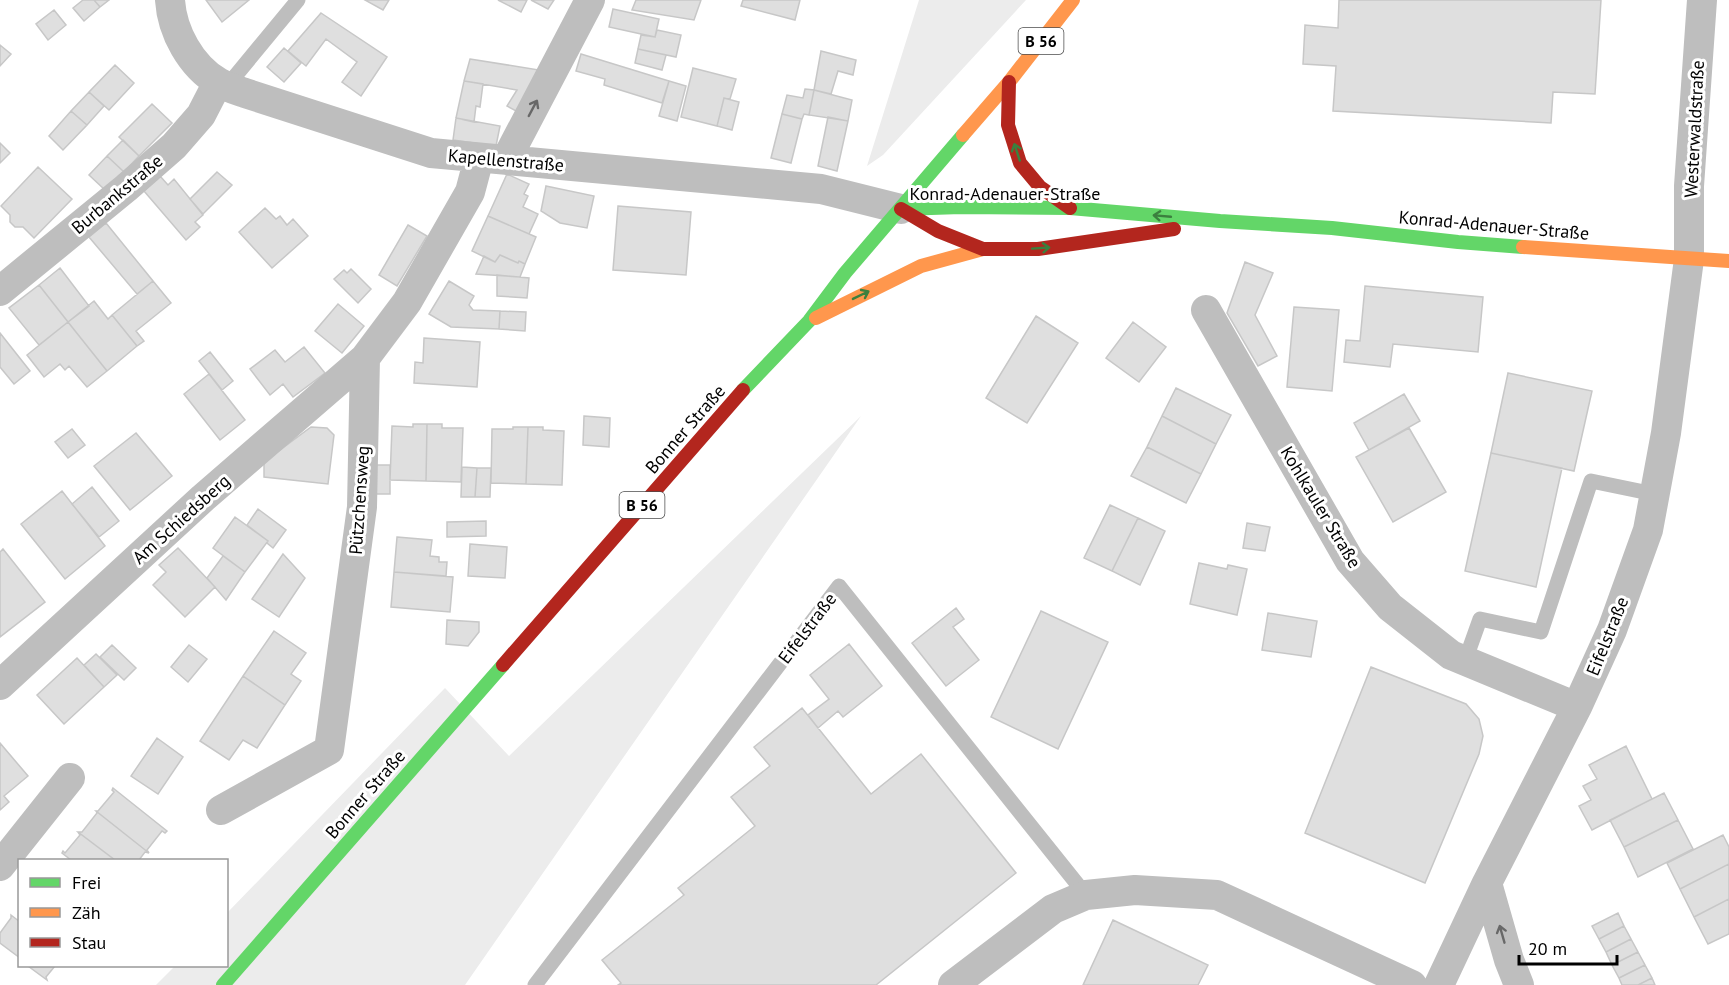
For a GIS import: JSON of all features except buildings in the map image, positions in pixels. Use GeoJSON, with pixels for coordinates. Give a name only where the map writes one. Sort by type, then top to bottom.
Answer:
{"type":"FeatureCollection","features":[{"type":"Feature","properties":{"kind":"main road","name":"Bonner Straße"},"geometry":{"type":"LineString","coordinates":[[223,985],[706,432],[809,321],[845,273],[1009,82],[1073,0]]}},
{"type":"Feature","properties":{"kind":"main road"},"geometry":{"type":"LineString","coordinates":[[1009,82],[1008,125],[1020,163],[1040,187],[1070,208]]}},
{"type":"Feature","properties":{"kind":"main road","name":"Konrad-Adenauer-Straße"},"geometry":{"type":"LineString","coordinates":[[901,209],[1070,208],[1332,228],[1458,242],[1729,261]]}},
{"type":"Feature","properties":{"kind":"main road","name":"Konrad-Adenauer-Straße"},"geometry":{"type":"LineString","coordinates":[[901,209],[938,231],[982,249],[1038,249],[1220,221]]}},
{"type":"Feature","properties":{"kind":"main road"},"geometry":{"type":"LineString","coordinates":[[809,321],[921,266],[982,249]]}},
{"type":"Feature","properties":{"kind":"street","name":"Kapellenstraße"},"geometry":{"type":"LineString","coordinates":[[170,0],[177,33],[188,52],[199,67],[223,84],[431,153],[821,189],[901,209]]}},
{"type":"Feature","properties":{"kind":"street"},"geometry":{"type":"LineString","coordinates":[[365,358],[407,302],[470,192],[590,0]]}},
{"type":"Feature","properties":{"kind":"street","name":"Westerwaldstraße"},"geometry":{"type":"LineString","coordinates":[[1689,259],[1689,186],[1702,0]]}},
{"type":"Feature","properties":{"kind":"street","name":"Burbankstraße"},"geometry":{"type":"LineString","coordinates":[[0,291],[174,146],[201,115],[223,84]]}},
{"type":"Feature","properties":{"kind":"street","name":"Eifelstraße"},"geometry":{"type":"LineString","coordinates":[[1439,985],[1487,883],[1577,707],[1612,630],[1648,530],[1666,433],[1689,259]]}},
{"type":"Feature","properties":{"kind":"street","name":"Kohlkauler Straße"},"geometry":{"type":"LineString","coordinates":[[1206,310],[1350,561],[1390,607],[1450,655],[1577,707]]}},
{"type":"Feature","properties":{"kind":"street","name":"Am Schiedsberg"},"geometry":{"type":"LineString","coordinates":[[0,685],[203,498],[365,358]]}},
{"type":"Feature","properties":{"kind":"street","name":"Pützchensweg"},"geometry":{"type":"LineString","coordinates":[[221,810],[329,750],[362,507],[365,358]]}},
{"type":"Feature","properties":{"kind":"street"},"geometry":{"type":"LineString","coordinates":[[0,866],[70,778]]}},
{"type":"Feature","properties":{"kind":"street"},"geometry":{"type":"LineString","coordinates":[[1487,883],[1509,960],[1519,985]]}},
{"type":"Feature","properties":{"kind":"street"},"geometry":{"type":"LineString","coordinates":[[953,985],[1053,909],[1086,895],[1135,890],[1217,895],[1412,985]]}},
{"type":"Feature","properties":{"kind":"lane"},"geometry":{"type":"LineString","coordinates":[[223,84],[298,0]]}},
{"type":"Feature","properties":{"kind":"lane"},"geometry":{"type":"LineString","coordinates":[[1465,661],[1480,620],[1541,632],[1591,481],[1654,495]]}},
{"type":"Feature","properties":{"kind":"lane","name":"Eifelstraße"},"geometry":{"type":"LineString","coordinates":[[535,985],[839,586],[1086,895]]}},
{"type":"Feature","properties":{"kind":"shaded area"},"geometry":{"type":"Polygon","coordinates":[[[919,0],[1026,0],[883,155],[867,166],[919,0]]]}},
{"type":"Feature","properties":{"kind":"shaded area"},"geometry":{"type":"Polygon","coordinates":[[[861,416],[465,985],[156,985],[174,967],[228,967],[228,912],[445,688],[509,756],[861,416]]]}},
{"type":"Feature","properties":{"kind":"traffic: fast"},"geometry":{"type":"LineString","coordinates":[[743,390],[809,321],[845,273],[963,135]]}},
{"type":"Feature","properties":{"kind":"traffic: fast"},"geometry":{"type":"LineString","coordinates":[[901,209],[1070,208],[1332,228],[1523,247]]}},
{"type":"Feature","properties":{"kind":"traffic: fast"},"geometry":{"type":"LineString","coordinates":[[223,985],[503,665]]}},
{"type":"Feature","properties":{"kind":"traffic: slow"},"geometry":{"type":"LineString","coordinates":[[963,135],[1009,82],[1073,0]]}},
{"type":"Feature","properties":{"kind":"traffic: slow"},"geometry":{"type":"LineString","coordinates":[[1523,247],[1729,261]]}},
{"type":"Feature","properties":{"kind":"traffic: slow"},"geometry":{"type":"LineString","coordinates":[[816,318],[921,266],[983,249]]}},
{"type":"Feature","properties":{"kind":"traffic: jam"},"geometry":{"type":"LineString","coordinates":[[1009,82],[1008,125],[1020,163],[1040,187],[1070,208]]}},
{"type":"Feature","properties":{"kind":"traffic: jam"},"geometry":{"type":"LineString","coordinates":[[901,209],[938,231],[983,249],[1038,249],[1174,229]]}},
{"type":"Feature","properties":{"kind":"traffic: jam"},"geometry":{"type":"LineString","coordinates":[[503,665],[743,390]]}}]}
